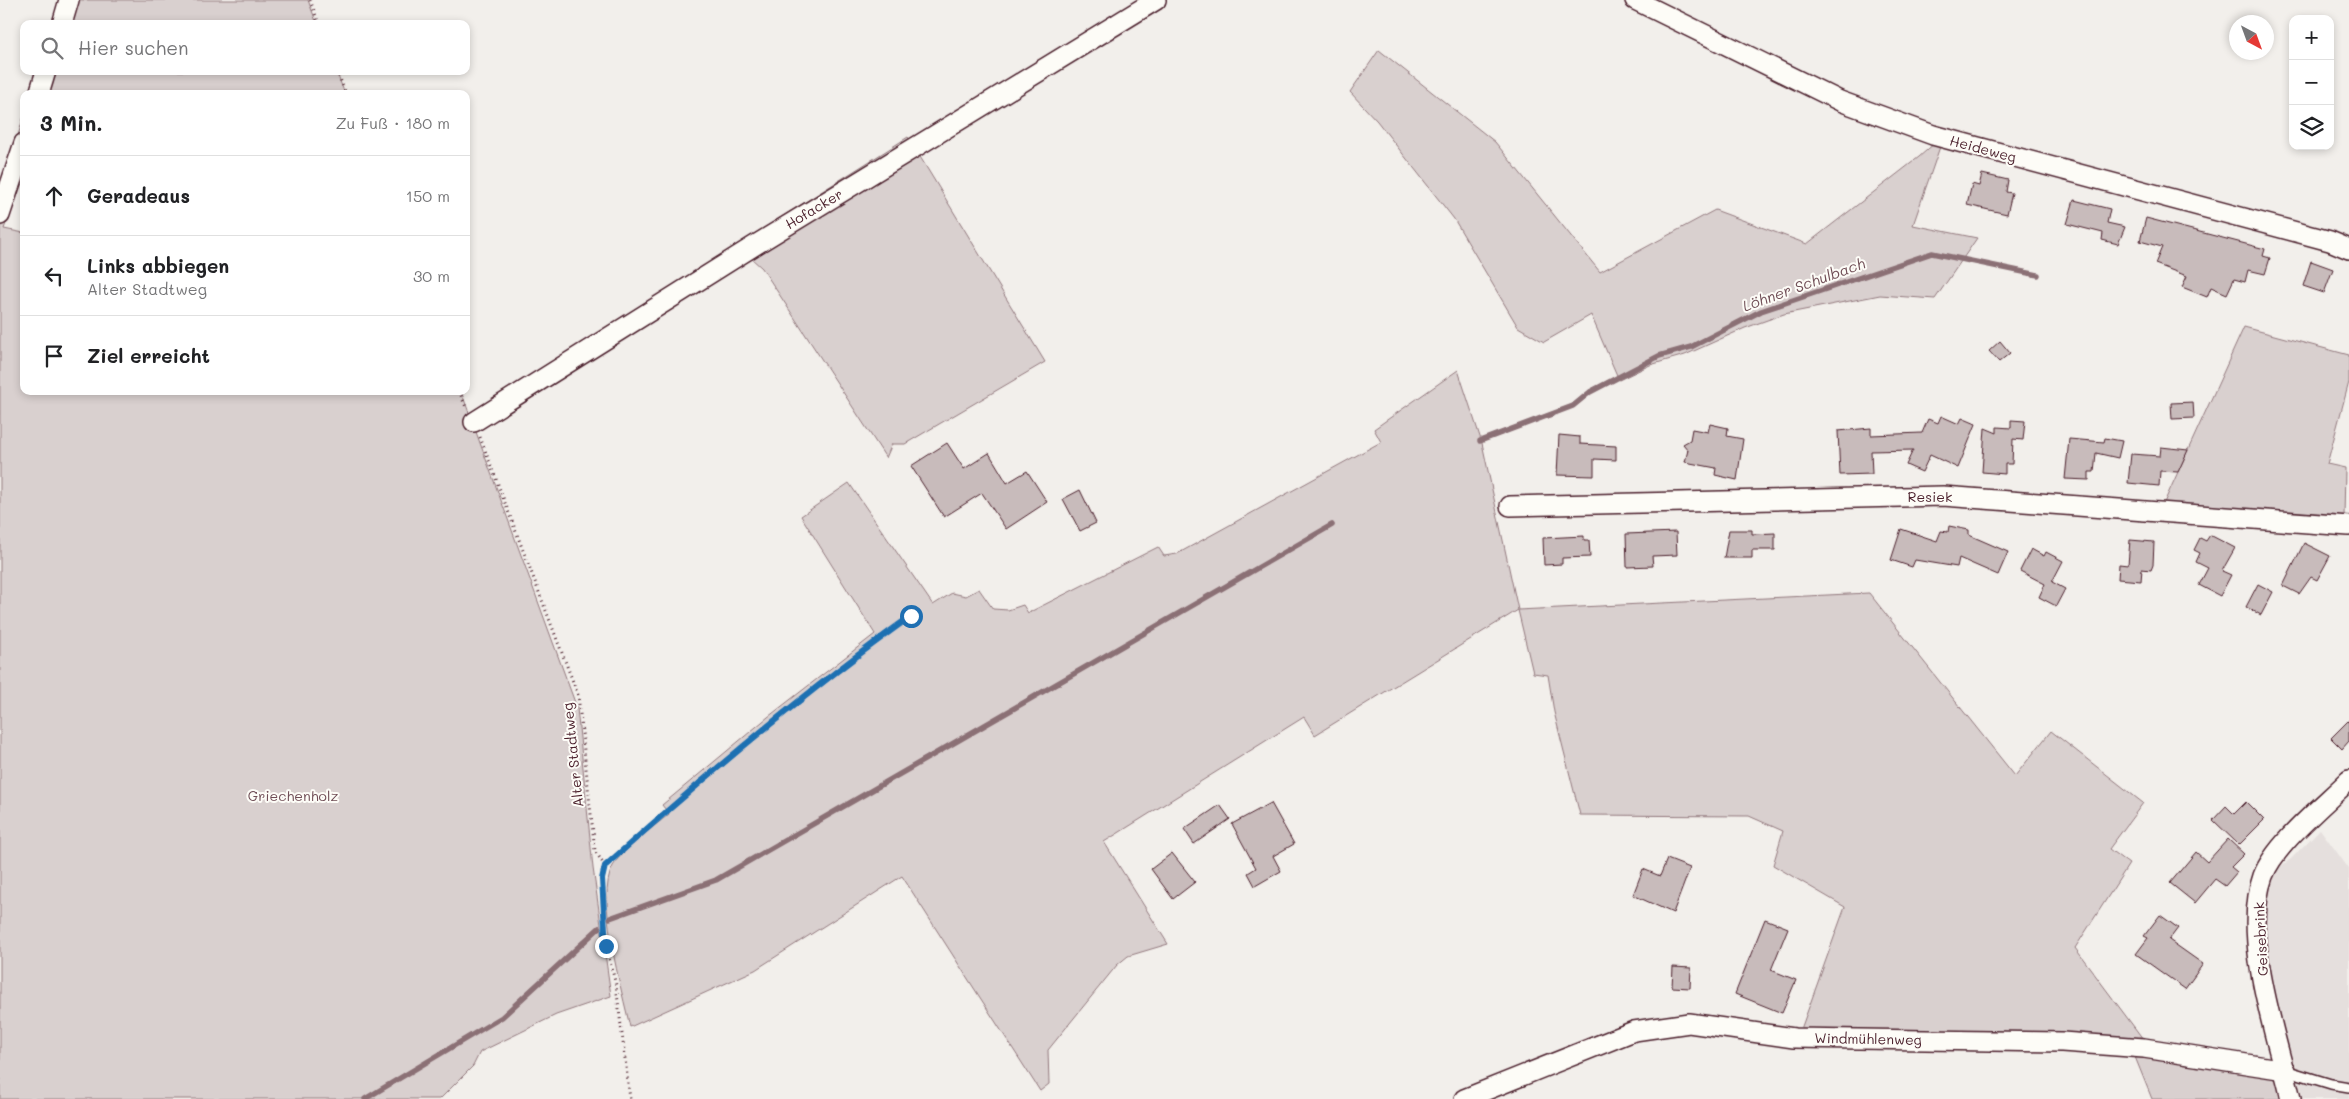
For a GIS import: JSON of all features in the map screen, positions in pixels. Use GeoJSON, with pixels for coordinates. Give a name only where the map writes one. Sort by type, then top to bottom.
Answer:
{"type":"FeatureCollection","features":[{"type":"Feature","properties":{"kind":"street"},"geometry":{"type":"LineString","coordinates":[[63,20],[69,0]]}},
{"type":"Feature","properties":{"kind":"street","name":"Hofacker"},"geometry":{"type":"LineString","coordinates":[[474,422],[757,244],[1156,0]]}},
{"type":"Feature","properties":{"kind":"street","name":"Heideweg"},"geometry":{"type":"LineString","coordinates":[[1635,0],[1840,101],[1932,135],[2330,241],[2349,249]]}},
{"type":"Feature","properties":{"kind":"street"},"geometry":{"type":"LineString","coordinates":[[40,90],[45,75]]}},
{"type":"Feature","properties":{"kind":"street"},"geometry":{"type":"LineString","coordinates":[[0,215],[20,154]]}},
{"type":"Feature","properties":{"kind":"street","name":"Resiek"},"geometry":{"type":"LineString","coordinates":[[1510,506],[1943,496],[2349,526]]}},
{"type":"Feature","properties":{"kind":"street","name":"Geisebrink"},"geometry":{"type":"LineString","coordinates":[[2291,1099],[2260,971],[2256,906],[2264,875],[2280,848],[2349,780]]}},
{"type":"Feature","properties":{"kind":"street","name":"Windmühlenweg"},"geometry":{"type":"LineString","coordinates":[[1464,1099],[1634,1031],[1689,1023],[1794,1038],[2062,1042],[2144,1048],[2285,1070]]}},
{"type":"Feature","properties":{"kind":"lane"},"geometry":{"type":"LineString","coordinates":[[2285,1070],[2331,1084],[2349,1087]]}},
{"type":"Feature","properties":{"kind":"path"},"geometry":{"type":"LineString","coordinates":[[310,0],[318,20]]}},
{"type":"Feature","properties":{"kind":"path"},"geometry":{"type":"LineString","coordinates":[[339,75],[344,90]]}},
{"type":"Feature","properties":{"kind":"path","name":"Alter Stadtweg"},"geometry":{"type":"LineString","coordinates":[[474,422],[578,695],[596,851],[605,866],[602,879],[606,946],[616,985],[630,1099]]}},
{"type":"Feature","properties":{"kind":"path"},"geometry":{"type":"LineString","coordinates":[[605,866],[664,812],[774,721],[911,616]]}},
{"type":"Feature","properties":{"kind":"shaded area"},"geometry":{"type":"Polygon","coordinates":[[[2320,829],[2349,869],[2349,1099],[2291,1099],[2259,906],[2268,875],[2291,859],[2320,829]]]}},
{"type":"Feature","properties":{"kind":"green space"},"geometry":{"type":"Polygon","coordinates":[[[59,0],[308,0],[316,20],[53,20],[59,0]]]}},
{"type":"Feature","properties":{"kind":"green space"},"geometry":{"type":"Polygon","coordinates":[[[1379,50],[1495,142],[1600,272],[1715,210],[1807,244],[1919,157],[1944,135],[1913,225],[1977,238],[1935,299],[1880,295],[1784,314],[1745,328],[1685,355],[1650,365],[1619,380],[1591,315],[1544,342],[1518,327],[1454,219],[1377,121],[1350,92],[1379,50]]]}},
{"type":"Feature","properties":{"kind":"green space"},"geometry":{"type":"Polygon","coordinates":[[[36,75],[338,75],[343,90],[31,90],[36,75]]]}},
{"type":"Feature","properties":{"kind":"green space","name":"Griechenholz"},"geometry":{"type":"Polygon","coordinates":[[[20,129],[20,183],[4,229],[20,232],[20,395],[462,395],[577,708],[593,868],[611,996],[556,1015],[480,1052],[473,1066],[440,1099],[0,1099],[0,193],[20,129]]]}},
{"type":"Feature","properties":{"kind":"green space"},"geometry":{"type":"Polygon","coordinates":[[[908,137],[1045,362],[905,444],[892,444],[886,458],[762,268],[751,258],[745,258],[737,245],[908,137]]]}},
{"type":"Feature","properties":{"kind":"green space"},"geometry":{"type":"Polygon","coordinates":[[[2244,327],[2349,355],[2349,382],[2327,464],[2345,468],[2344,517],[2163,505],[2244,327]]]}},
{"type":"Feature","properties":{"kind":"green space"},"geometry":{"type":"Polygon","coordinates":[[[1458,370],[1482,443],[1518,610],[1315,735],[1304,717],[1104,842],[1168,944],[1128,956],[1117,965],[1048,1050],[1049,1084],[1040,1091],[902,876],[755,970],[630,1027],[616,968],[608,921],[608,880],[613,866],[631,844],[669,814],[662,805],[768,717],[875,634],[801,516],[849,483],[933,605],[952,593],[966,596],[979,589],[993,609],[1008,610],[1023,605],[1028,613],[1158,547],[1164,556],[1177,554],[1381,442],[1374,429],[1458,370]]]}},
{"type":"Feature","properties":{"kind":"green space"},"geometry":{"type":"Polygon","coordinates":[[[1869,593],[2015,776],[2051,731],[2143,803],[2109,849],[2129,864],[2075,948],[2155,1055],[2282,1067],[2291,1099],[2152,1099],[2129,1042],[1800,1032],[1845,907],[1773,865],[1783,831],[1749,816],[1580,815],[1554,712],[1548,675],[1533,673],[1518,610],[1869,593]]]}},
{"type":"Feature","properties":{"kind":"building"},"geometry":{"type":"Polygon","coordinates":[[[1982,174],[2008,180],[2006,192],[2012,193],[2007,214],[1967,205],[1972,184],[1979,186],[1982,174]]]}},
{"type":"Feature","properties":{"kind":"building"},"geometry":{"type":"Polygon","coordinates":[[[2074,200],[2110,209],[2107,223],[2125,227],[2118,244],[2102,240],[2103,233],[2067,224],[2074,200]]]}},
{"type":"Feature","properties":{"kind":"building"},"geometry":{"type":"Polygon","coordinates":[[[2146,218],[2265,249],[2263,256],[2270,258],[2265,274],[2248,270],[2245,282],[2234,279],[2227,294],[2211,287],[2207,297],[2182,287],[2187,276],[2155,264],[2162,247],[2140,241],[2146,218]]]}},
{"type":"Feature","properties":{"kind":"building"},"geometry":{"type":"Polygon","coordinates":[[[2311,261],[2333,269],[2324,293],[2303,286],[2311,261]]]}},
{"type":"Feature","properties":{"kind":"building"},"geometry":{"type":"Polygon","coordinates":[[[2000,341],[2010,353],[1999,362],[1989,351],[2000,341]]]}},
{"type":"Feature","properties":{"kind":"building"},"geometry":{"type":"Polygon","coordinates":[[[2193,402],[2194,418],[2172,419],[2171,403],[2193,402]]]}},
{"type":"Feature","properties":{"kind":"building"},"geometry":{"type":"Polygon","coordinates":[[[1941,416],[1959,424],[1962,418],[1976,424],[1958,468],[1930,455],[1922,472],[1906,465],[1913,450],[1871,451],[1872,474],[1840,475],[1838,431],[1871,428],[1871,435],[1922,433],[1928,419],[1938,423],[1941,416]]]}},
{"type":"Feature","properties":{"kind":"building"},"geometry":{"type":"Polygon","coordinates":[[[2011,420],[2025,421],[2023,440],[2013,439],[2012,464],[2005,464],[2005,474],[1982,472],[1985,428],[1997,433],[1997,427],[2011,428],[2011,420]]]}},
{"type":"Feature","properties":{"kind":"building"},"geometry":{"type":"Polygon","coordinates":[[[1710,424],[1728,428],[1727,436],[1743,439],[1737,480],[1715,475],[1716,468],[1685,462],[1688,450],[1683,444],[1690,440],[1692,429],[1708,432],[1710,424]]]}},
{"type":"Feature","properties":{"kind":"building"},"geometry":{"type":"Polygon","coordinates":[[[1559,435],[1580,437],[1580,444],[1616,446],[1616,460],[1594,459],[1594,476],[1557,475],[1559,435]]]}},
{"type":"Feature","properties":{"kind":"building"},"geometry":{"type":"Polygon","coordinates":[[[2105,438],[2122,441],[2118,458],[2096,453],[2094,472],[2089,472],[2089,480],[2065,479],[2069,439],[2104,442],[2105,438]]]}},
{"type":"Feature","properties":{"kind":"building"},"geometry":{"type":"Polygon","coordinates":[[[947,443],[964,469],[989,453],[1007,483],[1027,471],[1047,502],[1006,529],[982,493],[944,517],[911,466],[947,443]]]}},
{"type":"Feature","properties":{"kind":"building"},"geometry":{"type":"Polygon","coordinates":[[[2161,447],[2188,450],[2178,472],[2160,471],[2159,486],[2128,483],[2131,454],[2160,456],[2161,447]]]}},
{"type":"Feature","properties":{"kind":"building"},"geometry":{"type":"Polygon","coordinates":[[[1080,490],[1096,523],[1080,531],[1063,499],[1080,490]]]}},
{"type":"Feature","properties":{"kind":"building"},"geometry":{"type":"Polygon","coordinates":[[[1949,526],[1969,530],[1969,535],[2008,552],[1998,575],[1959,558],[1957,567],[1915,560],[1912,567],[1891,560],[1901,529],[1937,541],[1941,531],[1948,532],[1949,526]]]}},
{"type":"Feature","properties":{"kind":"building"},"geometry":{"type":"Polygon","coordinates":[[[1729,530],[1752,530],[1752,534],[1775,533],[1775,550],[1752,550],[1752,558],[1724,558],[1729,530]]]}},
{"type":"Feature","properties":{"kind":"building"},"geometry":{"type":"Polygon","coordinates":[[[1676,532],[1677,555],[1652,556],[1653,566],[1627,567],[1626,534],[1676,532]]]}},
{"type":"Feature","properties":{"kind":"building"},"geometry":{"type":"Polygon","coordinates":[[[2210,535],[2235,548],[2222,571],[2231,575],[2220,596],[2199,585],[2208,568],[2196,562],[2200,553],[2194,550],[2200,538],[2206,541],[2210,535]]]}},
{"type":"Feature","properties":{"kind":"building"},"geometry":{"type":"Polygon","coordinates":[[[1584,536],[1584,540],[1589,540],[1590,557],[1562,558],[1562,564],[1544,565],[1543,538],[1584,536]]]}},
{"type":"Feature","properties":{"kind":"building"},"geometry":{"type":"Polygon","coordinates":[[[2130,540],[2154,542],[2153,565],[2151,570],[2142,569],[2141,581],[2118,579],[2119,564],[2128,565],[2130,540]]]}},
{"type":"Feature","properties":{"kind":"building"},"geometry":{"type":"Polygon","coordinates":[[[2304,543],[2330,556],[2317,580],[2311,577],[2299,594],[2283,586],[2304,543]]]}},
{"type":"Feature","properties":{"kind":"building"},"geometry":{"type":"Polygon","coordinates":[[[2031,549],[2044,556],[2046,552],[2063,561],[2052,582],[2065,589],[2056,606],[2039,597],[2045,584],[2020,571],[2031,549]]]}},
{"type":"Feature","properties":{"kind":"building"},"geometry":{"type":"Polygon","coordinates":[[[2258,584],[2273,592],[2261,615],[2246,607],[2258,584]]]}},
{"type":"Feature","properties":{"kind":"building"},"geometry":{"type":"Polygon","coordinates":[[[2349,720],[2349,741],[2342,749],[2331,738],[2349,720]]]}},
{"type":"Feature","properties":{"kind":"building"},"geometry":{"type":"Polygon","coordinates":[[[2246,802],[2264,820],[2239,845],[2213,820],[2226,806],[2234,814],[2246,802]]]}},
{"type":"Feature","properties":{"kind":"building"},"geometry":{"type":"Polygon","coordinates":[[[1271,803],[1294,844],[1273,856],[1281,871],[1255,886],[1248,873],[1256,868],[1232,824],[1271,803]]]}},
{"type":"Feature","properties":{"kind":"building"},"geometry":{"type":"Polygon","coordinates":[[[1220,805],[1230,819],[1194,844],[1184,829],[1220,805]]]}},
{"type":"Feature","properties":{"kind":"building"},"geometry":{"type":"Polygon","coordinates":[[[2228,839],[2244,854],[2231,867],[2237,872],[2225,886],[2215,879],[2195,903],[2170,883],[2196,852],[2207,862],[2228,839]]]}},
{"type":"Feature","properties":{"kind":"building"},"geometry":{"type":"Polygon","coordinates":[[[1172,853],[1195,882],[1173,899],[1151,869],[1172,853]]]}},
{"type":"Feature","properties":{"kind":"building"},"geometry":{"type":"Polygon","coordinates":[[[1667,859],[1690,868],[1673,913],[1633,895],[1643,869],[1660,876],[1667,859]]]}},
{"type":"Feature","properties":{"kind":"building"},"geometry":{"type":"Polygon","coordinates":[[[2160,915],[2178,928],[2169,940],[2203,964],[2185,989],[2136,954],[2148,938],[2144,936],[2160,915]]]}},
{"type":"Feature","properties":{"kind":"building"},"geometry":{"type":"Polygon","coordinates":[[[1765,919],[1788,928],[1771,970],[1796,980],[1782,1013],[1735,994],[1765,919]]]}},
{"type":"Feature","properties":{"kind":"building"},"geometry":{"type":"Polygon","coordinates":[[[1673,967],[1691,968],[1690,988],[1672,987],[1673,967]]]}},
{"type":"Feature","properties":{"kind":"waterway","name":"Löhner Schulbach"},"geometry":{"type":"LineString","coordinates":[[1480,441],[1573,406],[1590,392],[1659,356],[1691,347],[1761,311],[1932,253],[2038,275]]}},
{"type":"Feature","properties":{"kind":"waterway"},"geometry":{"type":"LineString","coordinates":[[610,918],[716,880],[1332,525]]}},
{"type":"Feature","properties":{"kind":"waterway"},"geometry":{"type":"LineString","coordinates":[[365,1099],[502,1017],[599,928]]}},
{"type":"Feature","properties":{"kind":"route"},"geometry":{"type":"LineString","coordinates":[[606,946],[602,879],[605,866],[664,812],[774,721],[872,644],[911,616]]}}]}
